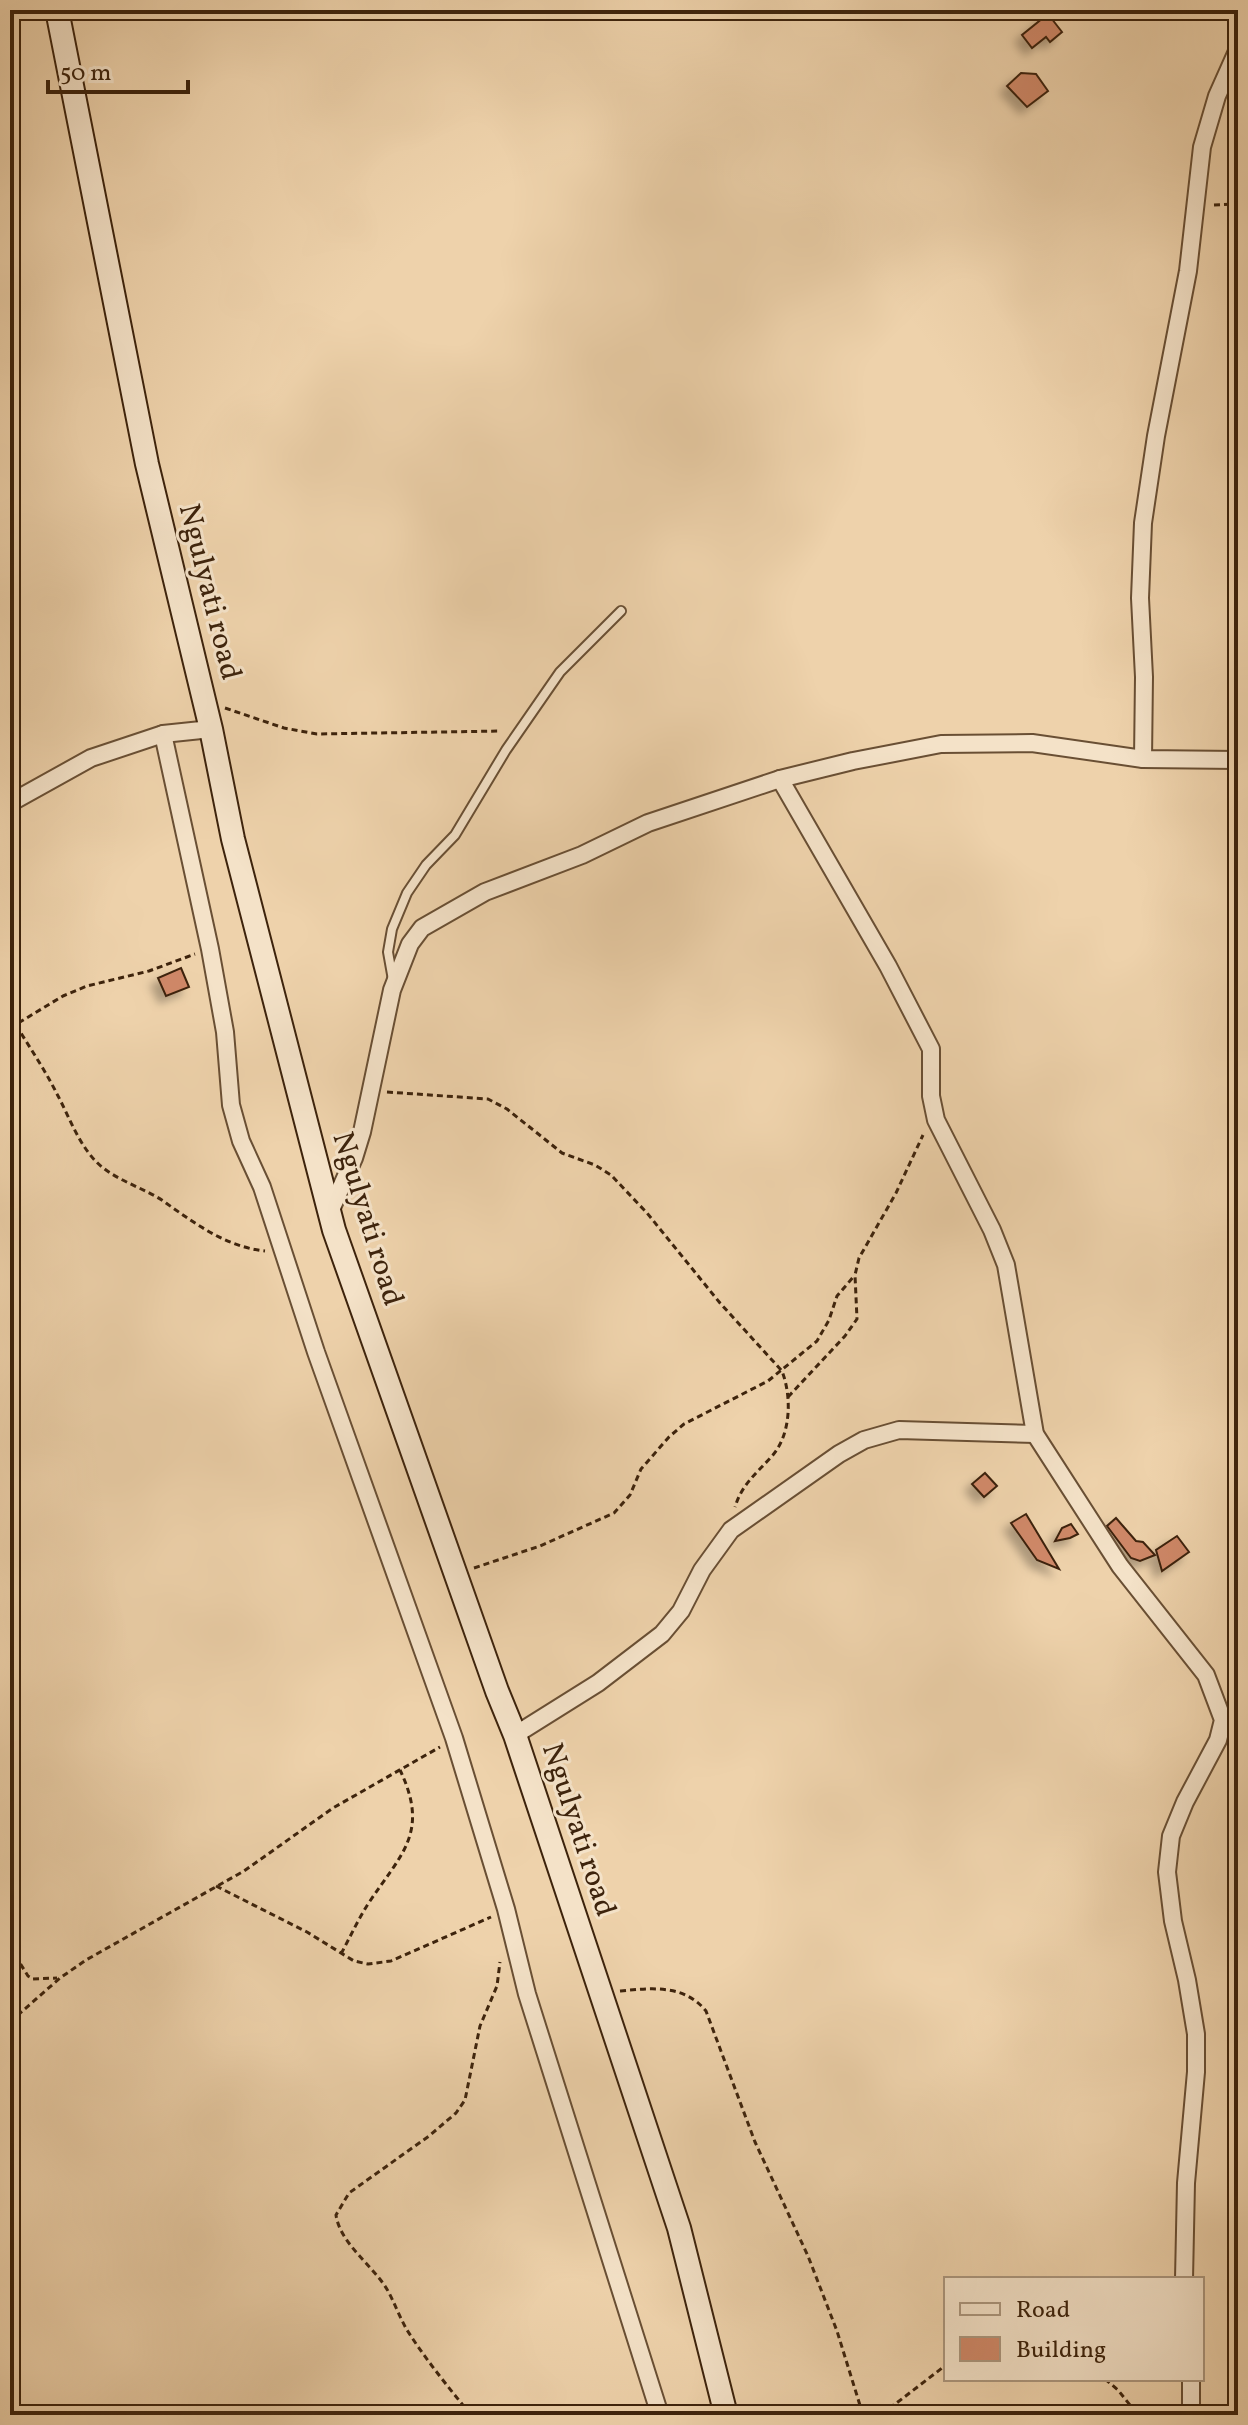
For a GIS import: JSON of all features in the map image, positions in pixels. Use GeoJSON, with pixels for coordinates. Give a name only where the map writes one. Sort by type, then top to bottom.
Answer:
{"type":"FeatureCollection","features":[{"type":"Feature","properties":{"kind":"main road","name":"Ngulyati road"},"geometry":{"type":"LineString","coordinates":[[57,10],[147,464],[204,698],[233,839],[330,1212],[455,1573],[515,1735],[679,2228],[726,2415]]}},
{"type":"Feature","properties":{"kind":"street"},"geometry":{"type":"LineString","coordinates":[[1143,759],[1144,677],[1140,598],[1143,523],[1156,436],[1188,271],[1202,147],[1217,96],[1238,49]]}},
{"type":"Feature","properties":{"kind":"street"},"geometry":{"type":"LineString","coordinates":[[10,803],[91,758],[163,734],[211,729]]}},
{"type":"Feature","properties":{"kind":"street"},"geometry":{"type":"LineString","coordinates":[[163,734],[210,949],[225,1032],[231,1105],[241,1141],[262,1187],[316,1352],[454,1738],[506,1909],[527,1994],[660,2415]]}},
{"type":"Feature","properties":{"kind":"street"},"geometry":{"type":"LineString","coordinates":[[330,1212],[354,1158],[372,1091],[394,985],[410,944],[422,928],[485,892],[582,855],[648,823],[780,779],[941,744],[1032,743],[1143,759],[1238,760]]}},
{"type":"Feature","properties":{"kind":"street"},"geometry":{"type":"LineString","coordinates":[[780,779],[921,1026],[931,1049],[931,1096],[935,1114],[1006,1265],[1035,1434],[1120,1566],[1206,1675],[1223,1720],[1218,1740],[1171,1836],[1167,1872],[1173,1921],[1196,2034],[1196,2072],[1186,2183],[1184,2277]]}},
{"type":"Feature","properties":{"kind":"street"},"geometry":{"type":"LineString","coordinates":[[515,1735],[598,1683],[662,1634],[681,1611],[702,1570],[731,1530],[839,1454],[864,1440],[899,1430],[1035,1434]]}},
{"type":"Feature","properties":{"kind":"street"},"geometry":{"type":"LineString","coordinates":[[1189,2415],[1191,2381]]}},
{"type":"Feature","properties":{"kind":"lane"},"geometry":{"type":"LineString","coordinates":[[394,985],[388,952],[392,929],[407,893],[426,865],[455,835],[519,731],[560,672],[621,611]]}},
{"type":"Feature","properties":{"kind":"path"},"geometry":{"type":"LineString","coordinates":[[1194,206],[1238,204]]}},
{"type":"Feature","properties":{"kind":"path"},"geometry":{"type":"LineString","coordinates":[[204,698],[242,715],[317,734],[519,731]]}},
{"type":"Feature","properties":{"kind":"path"},"geometry":{"type":"LineString","coordinates":[[10,1028],[63,996],[87,986],[149,971],[210,949]]}},
{"type":"Feature","properties":{"kind":"path"},"geometry":{"type":"LineString","coordinates":[[16,1025],[99,1165],[158,1197],[196,1226],[222,1239],[252,1250],[285,1253]]}},
{"type":"Feature","properties":{"kind":"path"},"geometry":{"type":"LineString","coordinates":[[372,1091],[488,1099],[507,1109],[562,1153],[595,1165],[611,1175],[782,1371],[788,1417],[778,1449],[750,1478],[739,1495],[731,1530]]}},
{"type":"Feature","properties":{"kind":"path"},"geometry":{"type":"LineString","coordinates":[[787,1398],[857,1319],[855,1275],[859,1258],[935,1114]]}},
{"type":"Feature","properties":{"kind":"path"},"geometry":{"type":"LineString","coordinates":[[455,1573],[499,1562],[614,1513],[630,1495],[641,1469],[676,1430],[768,1381],[817,1341],[829,1320],[837,1296],[855,1275]]}},
{"type":"Feature","properties":{"kind":"path"},"geometry":{"type":"LineString","coordinates":[[10,2022],[60,1978],[86,1960],[244,1871],[333,1808],[454,1738]]}},
{"type":"Feature","properties":{"kind":"path"},"geometry":{"type":"LineString","coordinates":[[341,1954],[409,1840],[414,1821],[413,1804],[400,1770]]}},
{"type":"Feature","properties":{"kind":"path"},"geometry":{"type":"LineString","coordinates":[[216,1886],[307,1932],[341,1954],[368,1964],[391,1961],[495,1914],[497,1926]]}},
{"type":"Feature","properties":{"kind":"path"},"geometry":{"type":"LineString","coordinates":[[10,1947],[24,1972],[33,1979],[60,1978]]}},
{"type":"Feature","properties":{"kind":"path"},"geometry":{"type":"LineString","coordinates":[[471,2415],[434,2370],[407,2330],[388,2291],[348,2240],[336,2215],[349,2193],[429,2136],[456,2113],[465,2100],[480,2026],[497,1986],[500,1959]]}},
{"type":"Feature","properties":{"kind":"path"},"geometry":{"type":"LineString","coordinates":[[601,1993],[667,1988],[697,2000],[706,2011],[755,2142],[808,2256],[837,2331],[863,2415]]}},
{"type":"Feature","properties":{"kind":"path"},"geometry":{"type":"LineString","coordinates":[[870,2415],[894,2405],[944,2367]]}},
{"type":"Feature","properties":{"kind":"path"},"geometry":{"type":"LineString","coordinates":[[1107,2381],[1138,2415]]}},
{"type":"Feature","properties":{"kind":"building"},"geometry":{"type":"Polygon","coordinates":[[[1048,14],[1062,32],[1050,42],[1046,37],[1032,48],[1022,35],[1048,14]]]}},
{"type":"Feature","properties":{"kind":"building"},"geometry":{"type":"Polygon","coordinates":[[[1021,73],[1036,74],[1048,91],[1027,107],[1007,86],[1021,73]]]}},
{"type":"Feature","properties":{"kind":"building"},"geometry":{"type":"Polygon","coordinates":[[[181,968],[189,987],[166,996],[158,978],[181,968]]]}},
{"type":"Feature","properties":{"kind":"building"},"geometry":{"type":"Polygon","coordinates":[[[985,1473],[997,1486],[984,1497],[972,1484],[985,1473]]]}},
{"type":"Feature","properties":{"kind":"building"},"geometry":{"type":"Polygon","coordinates":[[[1026,1514],[1059,1569],[1037,1560],[1011,1523],[1026,1514]]]}},
{"type":"Feature","properties":{"kind":"building"},"geometry":{"type":"Polygon","coordinates":[[[1116,1518],[1136,1541],[1143,1542],[1155,1555],[1140,1561],[1131,1558],[1107,1526],[1116,1518]]]}},
{"type":"Feature","properties":{"kind":"building"},"geometry":{"type":"Polygon","coordinates":[[[1071,1524],[1078,1534],[1055,1541],[1062,1528],[1071,1524]]]}},
{"type":"Feature","properties":{"kind":"building"},"geometry":{"type":"Polygon","coordinates":[[[1177,1536],[1189,1552],[1162,1571],[1156,1550],[1177,1536]]]}}]}
